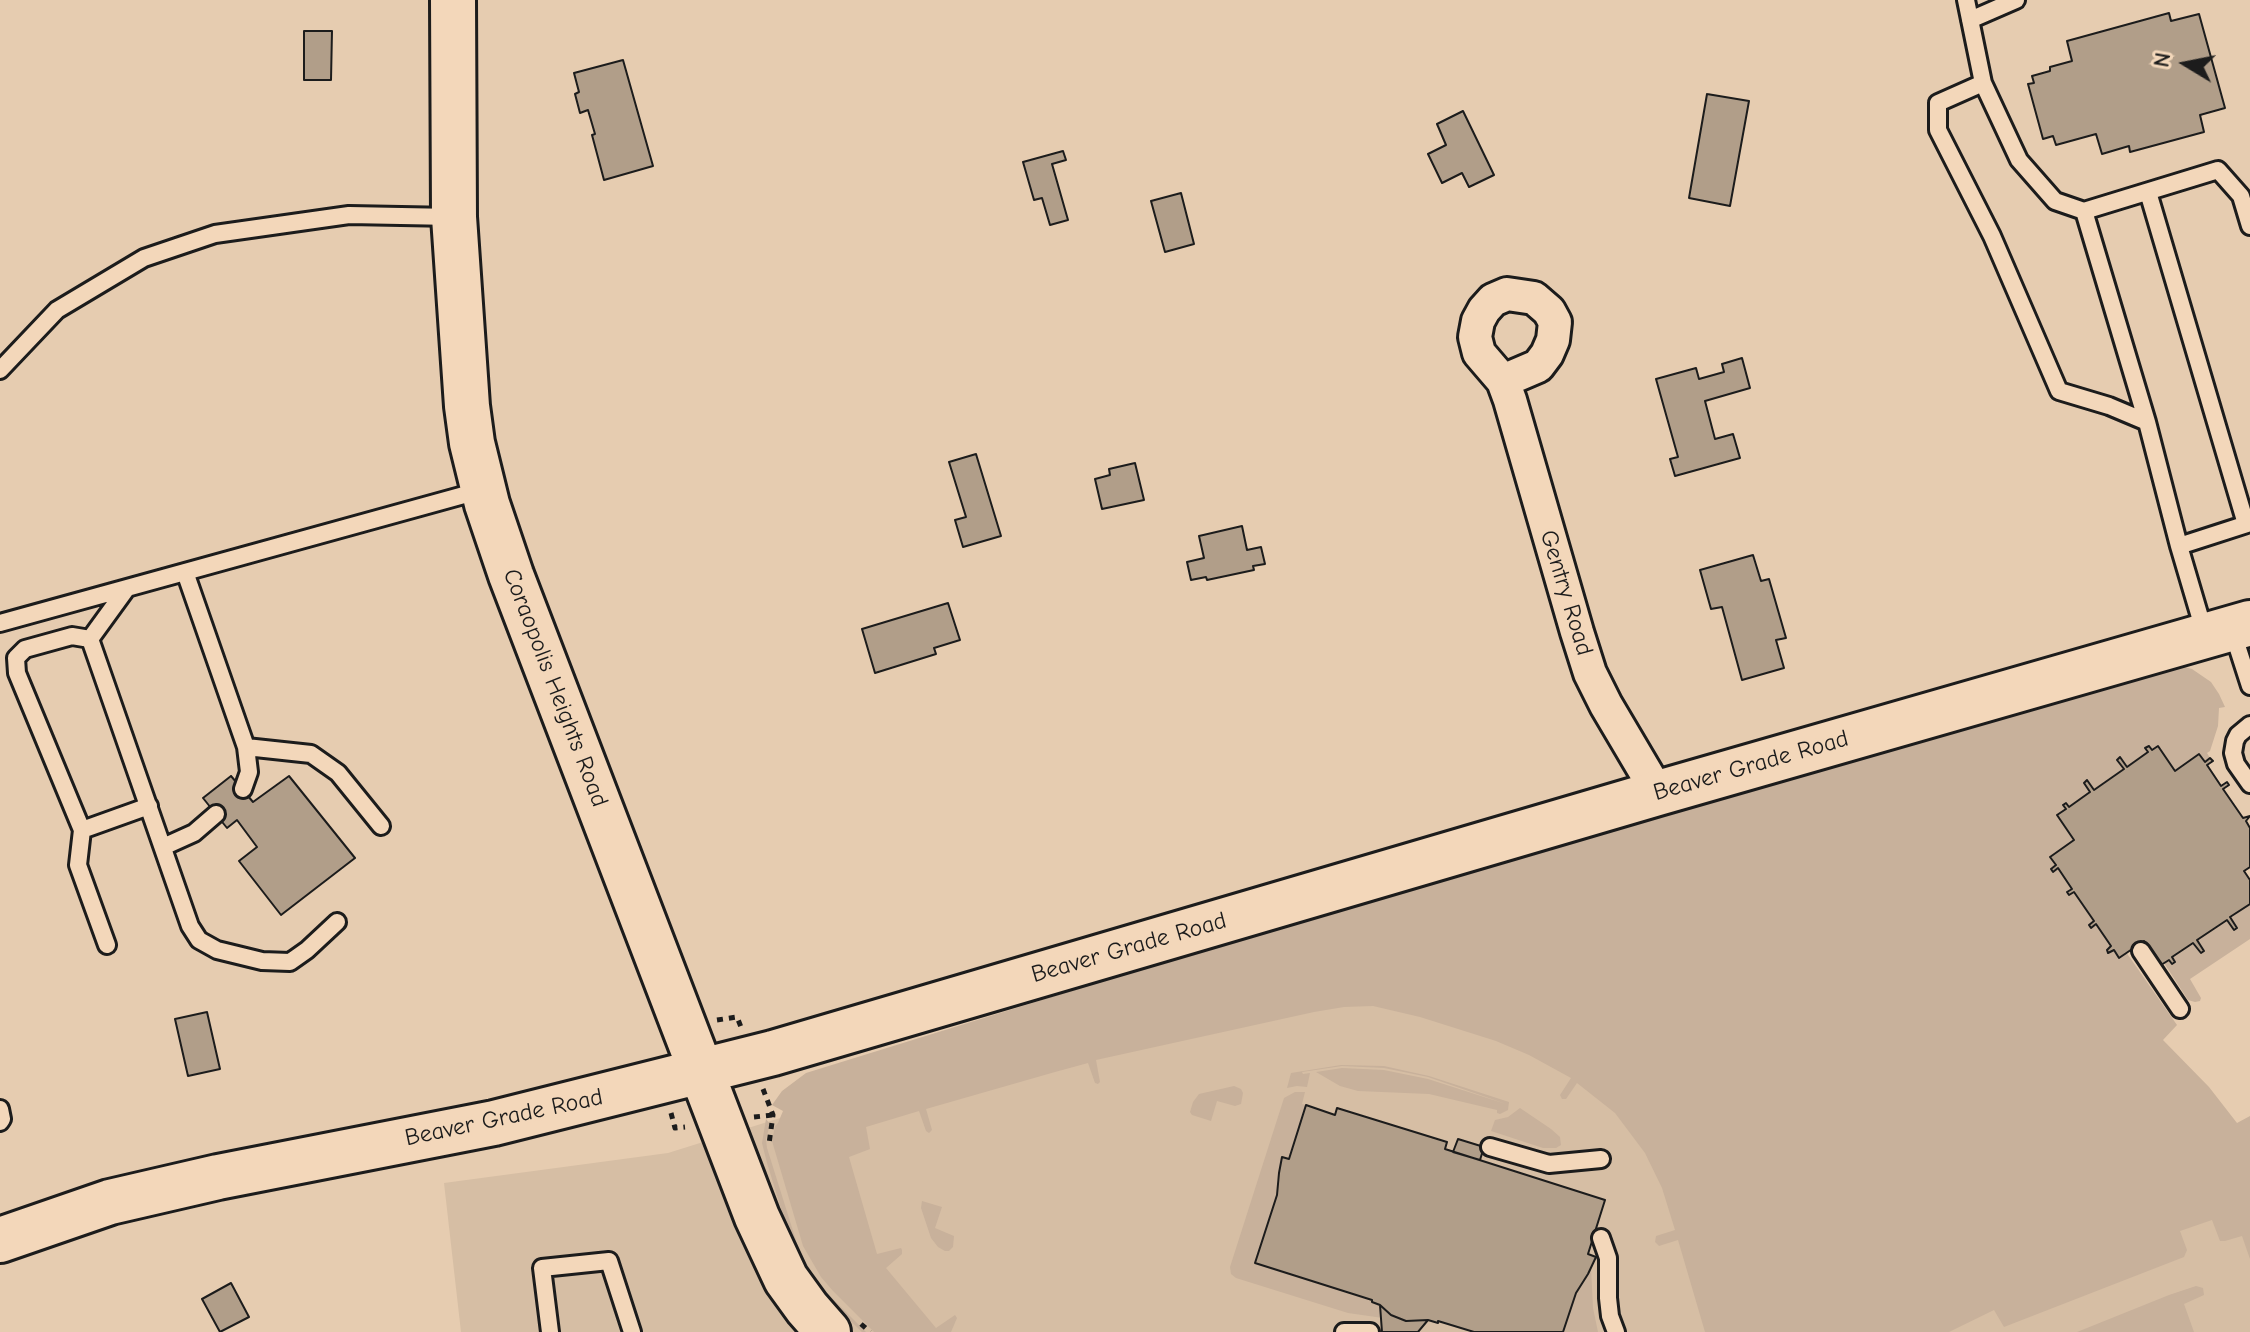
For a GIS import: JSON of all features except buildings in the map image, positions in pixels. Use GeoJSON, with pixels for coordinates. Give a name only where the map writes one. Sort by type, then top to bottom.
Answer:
{"type":"FeatureCollection","features":[{"type":"Feature","properties":{"kind":"main road","name":"Coraopolis Heights Road"},"geometry":{"type":"LineString","coordinates":[[453,0],[454,217],[467,406],[483,490],[516,589],[770,1249],[786,1279],[828,1332]]}},
{"type":"Feature","properties":{"kind":"main road","name":"Beaver Grade Road"},"geometry":{"type":"LineString","coordinates":[[0,1240],[110,1202],[218,1177],[494,1123],[773,1053],[2229,629]]}},
{"type":"Feature","properties":{"kind":"street","name":"Gentry Road"},"geometry":{"type":"LineString","coordinates":[[1503,381],[1590,673],[1658,793]]}},
{"type":"Feature","properties":{"kind":"lane"},"geometry":{"type":"LineString","coordinates":[[1966,0],[1983,83],[2019,160],[2055,201],[2084,211],[2218,170],[2241,196],[2250,226]]}},
{"type":"Feature","properties":{"kind":"lane"},"geometry":{"type":"LineString","coordinates":[[1970,20],[2016,0]]}},
{"type":"Feature","properties":{"kind":"lane"},"geometry":{"type":"LineString","coordinates":[[1983,83],[1938,103],[1938,130],[1992,236],[2059,391],[2109,406],[2147,422]]}},
{"type":"Feature","properties":{"kind":"lane"},"geometry":{"type":"LineString","coordinates":[[2148,192],[2248,524],[2179,546]]}},
{"type":"Feature","properties":{"kind":"lane"},"geometry":{"type":"LineString","coordinates":[[2084,211],[2147,422],[2179,546],[2229,629],[2250,686]]}},
{"type":"Feature","properties":{"kind":"lane"},"geometry":{"type":"LineString","coordinates":[[0,370],[57,310],[144,258],[215,234],[349,215],[454,217]]}},
{"type":"Feature","properties":{"kind":"lane"},"geometry":{"type":"LineString","coordinates":[[0,623],[483,490]]}},
{"type":"Feature","properties":{"kind":"lane"},"geometry":{"type":"LineString","coordinates":[[185,572],[246,747],[249,772],[243,789]]}},
{"type":"Feature","properties":{"kind":"lane"},"geometry":{"type":"LineString","coordinates":[[90,639],[127,588]]}},
{"type":"Feature","properties":{"kind":"lane"},"geometry":{"type":"LineString","coordinates":[[90,639],[72,636],[25,649],[16,658],[17,673],[82,830],[78,865],[107,945]]}},
{"type":"Feature","properties":{"kind":"lane"},"geometry":{"type":"LineString","coordinates":[[90,639],[190,926],[199,940],[217,950],[262,961],[290,962],[337,922]]}},
{"type":"Feature","properties":{"kind":"lane"},"geometry":{"type":"LineString","coordinates":[[2250,725],[2238,735],[2233,753],[2236,764],[2250,784]]}},
{"type":"Feature","properties":{"kind":"lane"},"geometry":{"type":"LineString","coordinates":[[246,747],[311,754],[338,773],[381,826]]}},
{"type":"Feature","properties":{"kind":"lane"},"geometry":{"type":"LineString","coordinates":[[82,830],[149,806]]}},
{"type":"Feature","properties":{"kind":"lane"},"geometry":{"type":"LineString","coordinates":[[163,847],[194,833],[216,814]]}},
{"type":"Feature","properties":{"kind":"lane"},"geometry":{"type":"LineString","coordinates":[[2141,951],[2180,1009]]}},
{"type":"Feature","properties":{"kind":"lane"},"geometry":{"type":"LineString","coordinates":[[0,1109],[0,1122]]}},
{"type":"Feature","properties":{"kind":"lane"},"geometry":{"type":"LineString","coordinates":[[1490,1147],[1549,1164],[1601,1159]]}},
{"type":"Feature","properties":{"kind":"lane"},"geometry":{"type":"LineString","coordinates":[[1601,1238],[1608,1258],[1608,1298],[1616,1332]]}},
{"type":"Feature","properties":{"kind":"lane"},"geometry":{"type":"LineString","coordinates":[[550,1332],[542,1268],[609,1261],[632,1332]]}},
{"type":"Feature","properties":{"kind":"lane"},"geometry":{"type":"LineString","coordinates":[[1344,1332],[1370,1332]]}},
{"type":"Feature","properties":{"kind":"shaded area"},"geometry":{"type":"Polygon","coordinates":[[[2177,665],[2192,669],[2211,682],[2225,707],[2219,708],[2218,726],[2207,753],[2210,758],[2205,762],[2199,754],[2175,771],[2158,746],[2152,750],[2148,746],[2148,752],[2127,767],[2120,758],[2117,760],[2124,769],[2094,790],[2087,781],[2084,782],[2090,792],[2069,807],[2066,803],[2063,805],[2066,809],[2057,815],[2074,840],[2051,857],[2056,865],[2051,869],[2058,868],[2072,889],[2067,892],[2069,895],[2074,892],[2094,921],[2089,925],[2091,928],[2096,924],[2111,946],[2108,953],[2114,950],[2119,957],[2126,952],[2177,1025],[2163,1040],[2209,1087],[2237,1123],[2250,1116],[2250,1259],[2242,1236],[2220,1241],[2212,1220],[2180,1231],[2187,1250],[2184,1257],[2004,1327],[1994,1310],[1949,1332],[1705,1332],[1678,1240],[1659,1246],[1655,1242],[1656,1236],[1675,1230],[1662,1188],[1645,1153],[1615,1113],[1577,1083],[1566,1099],[1562,1099],[1560,1095],[1571,1078],[1529,1055],[1420,1017],[1373,1006],[1314,1012],[1096,1060],[1098,1084],[1088,1063],[926,1109],[932,1130],[929,1133],[919,1111],[866,1127],[870,1149],[849,1157],[877,1254],[901,1248],[902,1254],[886,1268],[936,1328],[955,1315],[957,1318],[951,1332],[874,1332],[821,1277],[803,1246],[772,1141],[783,1111],[772,1105],[782,1091],[806,1073],[1349,905],[2177,665]]]}},
{"type":"Feature","properties":{"kind":"shaded area"},"geometry":{"type":"Polygon","coordinates":[[[2250,904],[2250,939],[2190,979],[2201,998],[2195,1002],[2188,1000],[2164,963],[2169,960],[2172,964],[2172,957],[2193,943],[2201,953],[2204,951],[2197,940],[2227,920],[2234,930],[2237,928],[2230,917],[2250,904]]]}},
{"type":"Feature","properties":{"kind":"shaded area"},"geometry":{"type":"Polygon","coordinates":[[[1385,929],[1595,1027],[1740,1332],[461,1332],[444,1183],[668,1153],[1385,929]]]}},
{"type":"Feature","properties":{"kind":"shaded area"},"geometry":{"type":"Polygon","coordinates":[[[1341,1065],[1384,1066],[1429,1076],[1509,1102],[1508,1110],[1500,1114],[1497,1110],[1429,1094],[1358,1091],[1340,1086],[1316,1072],[1342,1068],[1384,1070],[1428,1079],[1506,1104],[1428,1077],[1384,1068],[1342,1066],[1302,1072],[1310,1073],[1307,1087],[1287,1088],[1291,1073],[1341,1065]]]}},
{"type":"Feature","properties":{"kind":"shaded area"},"geometry":{"type":"Polygon","coordinates":[[[1234,1086],[1243,1093],[1241,1104],[1235,1106],[1217,1101],[1211,1121],[1190,1112],[1199,1094],[1234,1086]]]}},
{"type":"Feature","properties":{"kind":"shaded area"},"geometry":{"type":"Polygon","coordinates":[[[1295,1092],[1305,1092],[1302,1104],[1306,1105],[1289,1159],[1282,1158],[1277,1195],[1255,1263],[1372,1300],[1380,1305],[1383,1318],[1348,1313],[1231,1274],[1230,1267],[1284,1098],[1295,1092]]]}},
{"type":"Feature","properties":{"kind":"shaded area"},"geometry":{"type":"Polygon","coordinates":[[[1520,1108],[1560,1137],[1561,1145],[1543,1148],[1491,1131],[1495,1120],[1508,1117],[1520,1108]]]}},
{"type":"Feature","properties":{"kind":"shaded area"},"geometry":{"type":"Polygon","coordinates":[[[766,1119],[770,1124],[767,1148],[799,1250],[828,1294],[866,1332],[862,1332],[834,1305],[796,1250],[762,1143],[766,1119]]]}},
{"type":"Feature","properties":{"kind":"shaded area"},"geometry":{"type":"Polygon","coordinates":[[[2250,1193],[2250,1332],[1913,1332],[2250,1193]]]}},
{"type":"Feature","properties":{"kind":"shaded area"},"geometry":{"type":"Polygon","coordinates":[[[922,1201],[942,1207],[935,1228],[954,1236],[953,1247],[949,1251],[938,1247],[931,1238],[921,1208],[922,1201]]]}},
{"type":"Feature","properties":{"kind":"shaded area"},"geometry":{"type":"Polygon","coordinates":[[[1591,1267],[1593,1308],[1598,1332],[1563,1332],[1576,1293],[1591,1267]]]}},
{"type":"Feature","properties":{"kind":"shaded area"},"geometry":{"type":"Polygon","coordinates":[[[2196,1286],[2203,1288],[2204,1295],[2184,1304],[2194,1332],[2077,1332],[2169,1295],[2196,1286]]]}}]}
